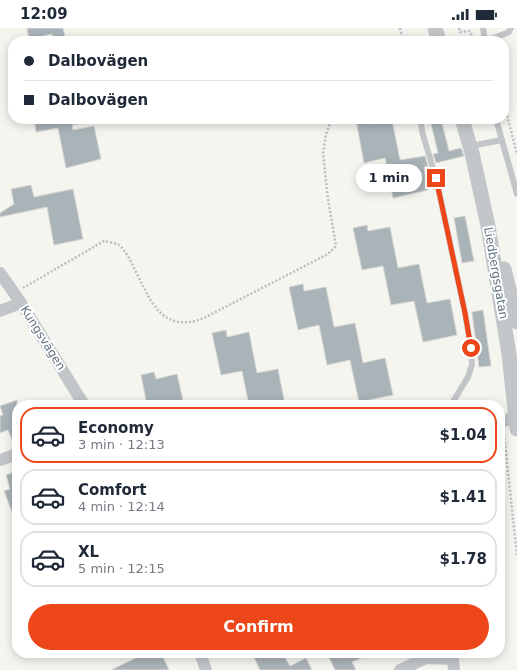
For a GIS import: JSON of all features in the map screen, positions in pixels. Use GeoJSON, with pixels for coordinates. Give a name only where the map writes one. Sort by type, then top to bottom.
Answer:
{"type":"FeatureCollection","features":[{"type":"Feature","properties":{"kind":"street","name":"Liedbergsgatan"},"geometry":{"type":"LineString","coordinates":[[463,124],[472,153],[488,226],[517,322]]}},
{"type":"Feature","properties":{"kind":"street","name":"Liedbergsgatan"},"geometry":{"type":"LineString","coordinates":[[471,124],[490,203],[508,290],[510,421]]}},
{"type":"Feature","properties":{"kind":"street","name":"Kungsvägen"},"geometry":{"type":"LineString","coordinates":[[0,273],[18,298],[81,400]]}},
{"type":"Feature","properties":{"kind":"street"},"geometry":{"type":"LineString","coordinates":[[0,312],[18,298]]}},
{"type":"Feature","properties":{"kind":"street"},"geometry":{"type":"LineString","coordinates":[[0,460],[12,456]]}},
{"type":"Feature","properties":{"kind":"street"},"geometry":{"type":"LineString","coordinates":[[202,658],[206,670]]}},
{"type":"Feature","properties":{"kind":"street"},"geometry":{"type":"LineString","coordinates":[[400,670],[426,658],[453,659],[454,670]]}},
{"type":"Feature","properties":{"kind":"lane"},"geometry":{"type":"LineString","coordinates":[[499,36],[509,32],[511,28]]}},
{"type":"Feature","properties":{"kind":"lane"},"geometry":{"type":"LineString","coordinates":[[421,124],[436,178],[471,348],[472,365],[468,377],[454,400]]}},
{"type":"Feature","properties":{"kind":"lane"},"geometry":{"type":"LineString","coordinates":[[497,124],[517,194]]}},
{"type":"Feature","properties":{"kind":"lane"},"geometry":{"type":"LineString","coordinates":[[476,145],[502,140]]}},
{"type":"Feature","properties":{"kind":"path"},"geometry":{"type":"LineString","coordinates":[[459,28],[460,32],[469,31],[472,36]]}},
{"type":"Feature","properties":{"kind":"path"},"geometry":{"type":"LineString","coordinates":[[509,123],[517,154]]}},
{"type":"Feature","properties":{"kind":"path"},"geometry":{"type":"LineString","coordinates":[[18,298],[104,241],[118,245],[127,255],[152,304],[166,319],[188,323],[204,318],[328,254],[336,246],[328,199],[323,153],[326,134],[330,124]]}},
{"type":"Feature","properties":{"kind":"path"},"geometry":{"type":"LineString","coordinates":[[510,421],[517,556]]}},
{"type":"Feature","properties":{"kind":"building"},"geometry":{"type":"Polygon","coordinates":[[[27,28],[63,28],[65,36],[52,36],[52,34],[43,36],[28,36],[27,28]]]}},
{"type":"Feature","properties":{"kind":"building"},"geometry":{"type":"Polygon","coordinates":[[[35,124],[78,124],[72,125],[73,130],[94,126],[101,159],[66,168],[58,128],[36,132],[35,124]]]}},
{"type":"Feature","properties":{"kind":"building"},"geometry":{"type":"Polygon","coordinates":[[[357,124],[393,124],[400,160],[425,156],[428,166],[424,167],[428,190],[393,198],[385,158],[364,163],[357,124]]]}},
{"type":"Feature","properties":{"kind":"building"},"geometry":{"type":"Polygon","coordinates":[[[431,124],[442,124],[449,151],[461,148],[464,156],[436,163],[433,154],[438,153],[431,124]]]}},
{"type":"Feature","properties":{"kind":"building"},"geometry":{"type":"Polygon","coordinates":[[[31,185],[34,197],[73,189],[83,239],[54,245],[47,207],[0,217],[0,213],[14,204],[11,189],[31,185]]]}},
{"type":"Feature","properties":{"kind":"building"},"geometry":{"type":"Polygon","coordinates":[[[465,216],[474,261],[462,263],[454,218],[465,216]]]}},
{"type":"Feature","properties":{"kind":"building"},"geometry":{"type":"Polygon","coordinates":[[[367,225],[368,231],[390,227],[398,268],[419,264],[427,303],[450,299],[457,335],[423,342],[414,301],[391,305],[383,266],[362,270],[353,228],[367,225]]]}},
{"type":"Feature","properties":{"kind":"building"},"geometry":{"type":"Polygon","coordinates":[[[303,284],[304,291],[326,287],[334,327],[355,323],[363,363],[385,358],[393,395],[369,400],[359,400],[350,360],[327,365],[319,325],[298,330],[289,287],[303,284]]]}},
{"type":"Feature","properties":{"kind":"building"},"geometry":{"type":"Polygon","coordinates":[[[483,310],[491,366],[479,367],[472,312],[483,310]]]}},
{"type":"Feature","properties":{"kind":"building"},"geometry":{"type":"Polygon","coordinates":[[[226,330],[227,337],[249,332],[257,373],[278,369],[284,400],[248,400],[242,371],[221,375],[212,333],[226,330]]]}},
{"type":"Feature","properties":{"kind":"building"},"geometry":{"type":"Polygon","coordinates":[[[154,372],[156,379],[177,374],[183,400],[146,400],[141,375],[154,372]]]}},
{"type":"Feature","properties":{"kind":"building"},"geometry":{"type":"Polygon","coordinates":[[[12,402],[12,440],[8,430],[0,433],[0,416],[3,415],[0,406],[12,402]]]}},
{"type":"Feature","properties":{"kind":"building"},"geometry":{"type":"Polygon","coordinates":[[[12,473],[12,512],[4,491],[10,489],[6,475],[12,473]]]}},
{"type":"Feature","properties":{"kind":"building"},"geometry":{"type":"Polygon","coordinates":[[[136,658],[163,658],[169,670],[111,670],[136,658]]]}},
{"type":"Feature","properties":{"kind":"building"},"geometry":{"type":"Polygon","coordinates":[[[254,658],[285,658],[290,666],[306,658],[312,670],[260,670],[254,658]]]}},
{"type":"Feature","properties":{"kind":"building"},"geometry":{"type":"Polygon","coordinates":[[[329,658],[361,658],[352,662],[356,670],[335,670],[329,658]]]}},
{"type":"Feature","properties":{"kind":"route"},"geometry":{"type":"LineString","coordinates":[[436,178],[471,348]]}}]}
